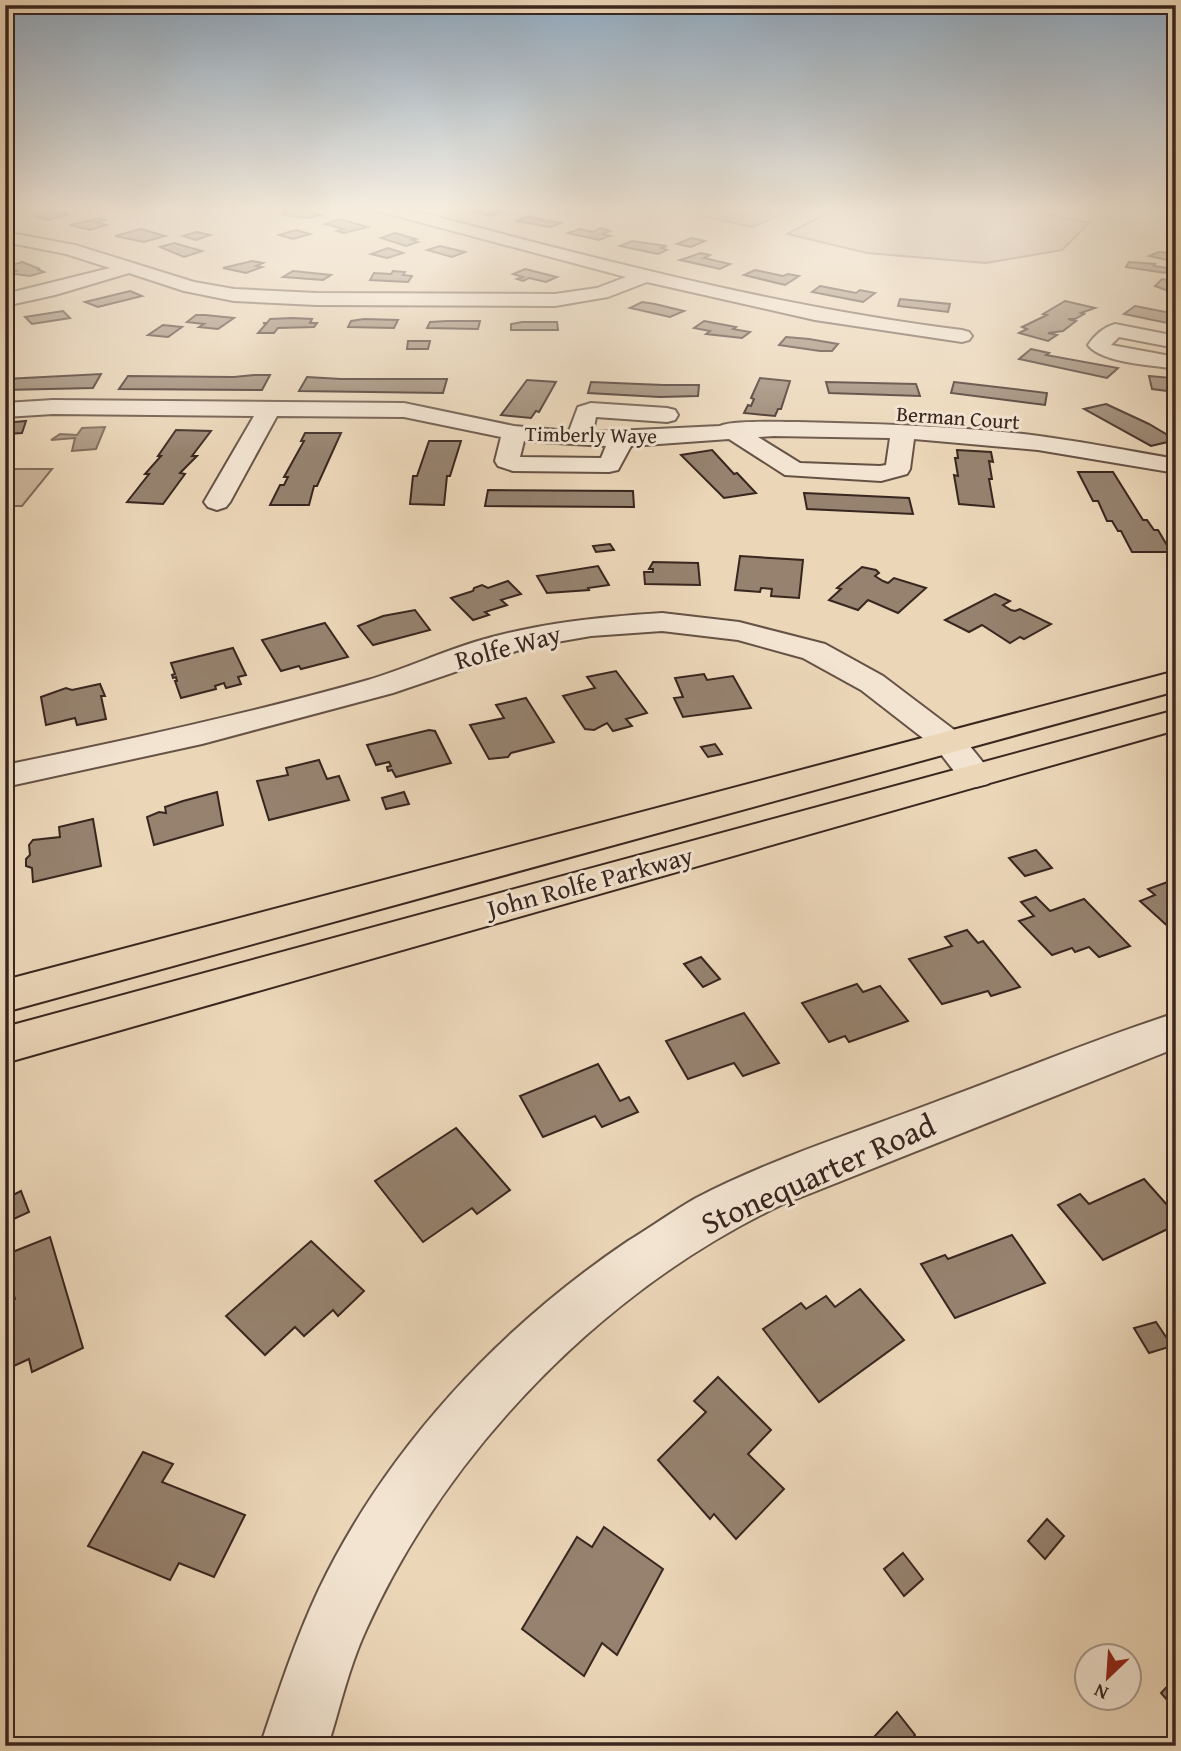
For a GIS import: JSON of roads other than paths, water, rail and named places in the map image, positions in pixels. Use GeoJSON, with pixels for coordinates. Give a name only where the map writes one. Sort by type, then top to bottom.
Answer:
{"type":"FeatureCollection","features":[{"type":"Feature","properties":{"kind":"main road","name":"John Rolfe Parkway"},"geometry":{"type":"LineString","coordinates":[[5,996],[1176,681]]}},
{"type":"Feature","properties":{"kind":"main road","name":"John Rolfe Parkway"},"geometry":{"type":"LineString","coordinates":[[5,1045],[1176,720]]}},
{"type":"Feature","properties":{"kind":"street"},"geometry":{"type":"LineString","coordinates":[[5,300],[49,290]]}},
{"type":"Feature","properties":{"kind":"street"},"geometry":{"type":"LineString","coordinates":[[206,290],[316,299],[555,300],[610,290]]}},
{"type":"Feature","properties":{"kind":"street"},"geometry":{"type":"LineString","coordinates":[[704,290],[804,314],[962,336]]}},
{"type":"Feature","properties":{"kind":"street"},"geometry":{"type":"LineString","coordinates":[[1176,342],[1121,330],[1111,331],[1098,345],[1100,348],[1176,363]]}},
{"type":"Feature","properties":{"kind":"street","name":"Timberly Waye"},"geometry":{"type":"LineString","coordinates":[[5,410],[53,407],[404,410],[514,433],[579,439],[736,432],[903,431],[968,435],[1089,451],[1172,472]]}},
{"type":"Feature","properties":{"kind":"street"},"geometry":{"type":"LineString","coordinates":[[217,502],[270,408]]}},
{"type":"Feature","properties":{"kind":"street"},"geometry":{"type":"LineString","coordinates":[[579,439],[586,412],[591,410],[691,417],[736,432],[794,470],[890,474],[898,469],[903,431]]}},
{"type":"Feature","properties":{"kind":"street","name":"Berman Court"},"geometry":{"type":"LineString","coordinates":[[835,430],[833,414],[846,412],[984,417],[1045,425],[1068,431],[1083,441],[1089,451]]}},
{"type":"Feature","properties":{"kind":"street"},"geometry":{"type":"LineString","coordinates":[[514,433],[507,461],[513,464],[609,465],[622,439]]}},
{"type":"Feature","properties":{"kind":"street","name":"Rolfe Way"},"geometry":{"type":"LineString","coordinates":[[5,776],[203,734],[382,686],[514,641],[590,626],[662,622],[739,631],[814,651],[872,683],[949,742],[976,776]]}},
{"type":"Feature","properties":{"kind":"street","name":"Stonequarter Road"},"geometry":{"type":"LineString","coordinates":[[294,1746],[327,1646],[345,1605],[398,1510],[469,1415],[563,1322],[623,1273],[712,1216],[777,1185],[1176,1030]]}}]}
